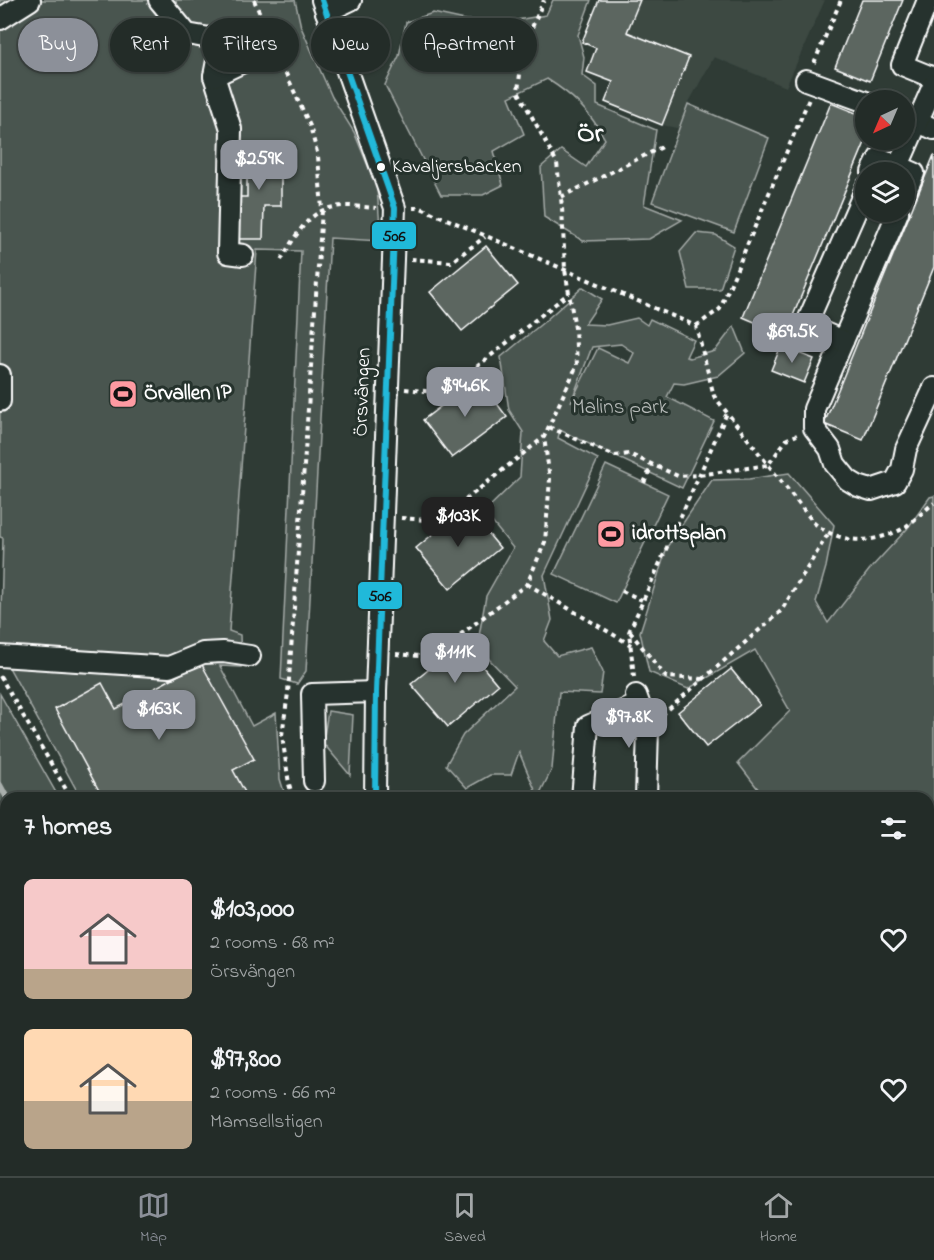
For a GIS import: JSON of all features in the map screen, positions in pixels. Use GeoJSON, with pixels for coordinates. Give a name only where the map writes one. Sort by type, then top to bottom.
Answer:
{"type":"FeatureCollection","features":[{"type":"Feature","properties":{"kind":"street"},"geometry":{"type":"LineString","coordinates":[[0,19],[30,0]]}},
{"type":"Feature","properties":{"kind":"street"},"geometry":{"type":"LineString","coordinates":[[159,0],[187,34],[221,40],[214,76],[231,129],[228,253],[243,255]]}},
{"type":"Feature","properties":{"kind":"street"},"geometry":{"type":"LineString","coordinates":[[324,6],[351,0]]}},
{"type":"Feature","properties":{"kind":"street"},"geometry":{"type":"LineString","coordinates":[[928,0],[902,65],[934,78]]}},
{"type":"Feature","properties":{"kind":"street","name":"Örsvängen"},"geometry":{"type":"LineString","coordinates":[[324,6],[394,208],[377,652],[375,792]]}},
{"type":"Feature","properties":{"kind":"street"},"geometry":{"type":"LineString","coordinates":[[214,76],[222,72]]}},
{"type":"Feature","properties":{"kind":"street"},"geometry":{"type":"LineString","coordinates":[[811,82],[855,98]]}},
{"type":"Feature","properties":{"kind":"street"},"geometry":{"type":"LineString","coordinates":[[900,162],[934,84]]}},
{"type":"Feature","properties":{"kind":"street"},"geometry":{"type":"LineString","coordinates":[[843,341],[806,326],[855,213]]}},
{"type":"Feature","properties":{"kind":"street"},"geometry":{"type":"LineString","coordinates":[[894,222],[814,409],[814,428],[830,450],[835,464],[848,480],[858,486],[871,489],[887,486],[895,482],[902,469],[906,449],[934,388]]}},
{"type":"Feature","properties":{"kind":"street"},"geometry":{"type":"LineString","coordinates":[[0,375],[0,401]]}},
{"type":"Feature","properties":{"kind":"street"},"geometry":{"type":"LineString","coordinates":[[0,656],[169,667],[203,653],[223,652],[250,656]]}},
{"type":"Feature","properties":{"kind":"street"},"geometry":{"type":"LineString","coordinates":[[314,781],[312,694],[376,692]]}},
{"type":"Feature","properties":{"kind":"street"},"geometry":{"type":"LineString","coordinates":[[582,792],[588,726],[638,700],[648,728],[646,792]]}},
{"type":"Feature","properties":{"kind":"path"},"geometry":{"type":"LineString","coordinates":[[254,0],[262,18]]}},
{"type":"Feature","properties":{"kind":"path"},"geometry":{"type":"LineString","coordinates":[[382,516],[439,521],[544,437],[577,365],[575,328],[565,270],[557,163],[518,91],[523,48],[544,0]]}},
{"type":"Feature","properties":{"kind":"path"},"geometry":{"type":"LineString","coordinates":[[696,326],[720,309],[811,82],[841,0]]}},
{"type":"Feature","properties":{"kind":"path"},"geometry":{"type":"LineString","coordinates":[[285,72],[310,126],[318,156],[322,210],[288,693],[282,735],[291,792]]}},
{"type":"Feature","properties":{"kind":"path"},"geometry":{"type":"LineString","coordinates":[[561,198],[662,147]]}},
{"type":"Feature","properties":{"kind":"path"},"geometry":{"type":"LineString","coordinates":[[281,260],[296,233],[322,210],[339,206],[421,208],[696,326]]}},
{"type":"Feature","properties":{"kind":"path"},"geometry":{"type":"LineString","coordinates":[[393,258],[451,262],[486,236]]}},
{"type":"Feature","properties":{"kind":"path"},"geometry":{"type":"LineString","coordinates":[[388,386],[444,393],[569,293]]}},
{"type":"Feature","properties":{"kind":"path"},"geometry":{"type":"LineString","coordinates":[[696,326],[714,396],[814,523],[828,534],[863,541],[897,532],[934,503]]}},
{"type":"Feature","properties":{"kind":"path"},"geometry":{"type":"LineString","coordinates":[[638,700],[629,632],[727,413]]}},
{"type":"Feature","properties":{"kind":"path"},"geometry":{"type":"LineString","coordinates":[[549,427],[615,456],[629,454],[678,476],[768,465],[787,439],[814,428]]}},
{"type":"Feature","properties":{"kind":"path"},"geometry":{"type":"LineString","coordinates":[[377,652],[431,657],[527,584],[545,542],[550,479],[544,437]]}},
{"type":"Feature","properties":{"kind":"path"},"geometry":{"type":"LineString","coordinates":[[644,483],[652,465]]}},
{"type":"Feature","properties":{"kind":"path"},"geometry":{"type":"LineString","coordinates":[[648,728],[781,611],[828,534]]}},
{"type":"Feature","properties":{"kind":"path"},"geometry":{"type":"LineString","coordinates":[[527,584],[631,645]]}},
{"type":"Feature","properties":{"kind":"path"},"geometry":{"type":"LineString","coordinates":[[622,591],[642,600]]}},
{"type":"Feature","properties":{"kind":"path"},"geometry":{"type":"LineString","coordinates":[[629,632],[666,677],[704,679]]}},
{"type":"Feature","properties":{"kind":"path"},"geometry":{"type":"LineString","coordinates":[[0,676],[68,792]]}},
{"type":"Feature","properties":{"kind":"shaded area"},"geometry":{"type":"Polygon","coordinates":[[[599,0],[825,0],[786,87],[714,57],[688,104],[681,129],[662,125],[605,102],[613,82],[587,72],[596,48],[582,42],[599,0]]]}},
{"type":"Feature","properties":{"kind":"green space","name":"Örvallen IP"},"geometry":{"type":"Polygon","coordinates":[[[0,0],[295,0],[299,18],[301,27],[311,50],[311,72],[321,72],[332,97],[354,132],[377,188],[381,241],[330,238],[306,671],[297,684],[281,679],[301,251],[257,250],[229,631],[240,635],[241,667],[220,666],[252,726],[276,713],[280,779],[284,792],[78,792],[0,651],[3,538],[0,537],[0,0]]]}},
{"type":"Feature","properties":{"kind":"green space"},"geometry":{"type":"Polygon","coordinates":[[[553,0],[591,0],[578,35],[584,57],[582,75],[597,86],[597,105],[656,130],[644,205],[682,220],[649,239],[583,241],[544,217],[541,167],[561,150],[586,167],[605,139],[580,105],[547,79],[509,97],[524,134],[494,151],[503,185],[483,195],[441,195],[385,85],[399,56],[402,41],[402,72],[537,72],[537,18],[528,18],[546,15],[553,0]]]}},
{"type":"Feature","properties":{"kind":"green space"},"geometry":{"type":"Polygon","coordinates":[[[433,13],[456,18],[418,18],[433,13]]]}},
{"type":"Feature","properties":{"kind":"green space"},"geometry":{"type":"Polygon","coordinates":[[[688,104],[769,138],[734,232],[652,202],[688,104]]]}},
{"type":"Feature","properties":{"kind":"green space"},"geometry":{"type":"Polygon","coordinates":[[[696,233],[716,235],[734,246],[720,289],[689,289],[680,252],[696,233]]]}},
{"type":"Feature","properties":{"kind":"green space","name":"Malins park"},"geometry":{"type":"Polygon","coordinates":[[[583,287],[602,299],[585,324],[607,325],[637,318],[647,325],[650,319],[694,340],[686,357],[690,358],[715,351],[734,326],[745,353],[718,376],[684,384],[674,383],[667,397],[714,421],[682,488],[560,430],[558,438],[598,459],[544,575],[552,620],[544,641],[557,656],[591,647],[603,672],[600,694],[559,692],[552,769],[540,792],[536,792],[519,752],[511,775],[490,775],[467,788],[446,765],[463,735],[515,686],[487,657],[479,636],[486,596],[513,548],[484,512],[520,477],[523,432],[509,410],[501,357],[583,287]],[[621,344],[592,347],[571,402],[598,348],[629,363],[634,353],[621,344]]]}},
{"type":"Feature","properties":{"kind":"green space","name":"idrottsplan"},"geometry":{"type":"Polygon","coordinates":[[[606,465],[668,494],[616,603],[554,574],[606,465]]]}},
{"type":"Feature","properties":{"kind":"green space"},"geometry":{"type":"Polygon","coordinates":[[[789,473],[834,525],[816,602],[828,623],[870,569],[907,529],[930,497],[934,496],[934,792],[760,792],[738,763],[790,711],[755,650],[688,689],[649,672],[640,632],[667,547],[712,480],[749,479],[789,473]]]}},
{"type":"Feature","properties":{"kind":"green space"},"geometry":{"type":"Polygon","coordinates":[[[0,694],[56,792],[0,792],[0,694]]]}},
{"type":"Feature","properties":{"kind":"green space"},"geometry":{"type":"Polygon","coordinates":[[[328,711],[353,715],[350,775],[323,743],[328,711]]]}},
{"type":"Feature","properties":{"kind":"building"},"geometry":{"type":"Polygon","coordinates":[[[599,0],[640,0],[627,32],[689,57],[662,125],[605,102],[613,82],[587,72],[596,48],[582,42],[599,0]]]}},
{"type":"Feature","properties":{"kind":"building"},"geometry":{"type":"Polygon","coordinates":[[[862,0],[903,0],[870,81],[835,67],[862,0]]]}},
{"type":"Feature","properties":{"kind":"building"},"geometry":{"type":"Polygon","coordinates":[[[831,103],[855,113],[855,150],[862,150],[785,335],[743,317],[831,103]]]}},
{"type":"Feature","properties":{"kind":"building"},"geometry":{"type":"Polygon","coordinates":[[[247,146],[281,146],[281,206],[264,206],[263,239],[236,239],[236,197],[247,197],[247,146]]]}},
{"type":"Feature","properties":{"kind":"building"},"geometry":{"type":"Polygon","coordinates":[[[934,155],[934,267],[863,440],[824,424],[907,222],[915,222],[915,201],[934,155]]]}},
{"type":"Feature","properties":{"kind":"building"},"geometry":{"type":"Polygon","coordinates":[[[486,246],[518,285],[462,331],[430,292],[486,246]]]}},
{"type":"Feature","properties":{"kind":"building"},"geometry":{"type":"Polygon","coordinates":[[[781,346],[814,359],[804,383],[771,370],[781,346]]]}},
{"type":"Feature","properties":{"kind":"building"},"geometry":{"type":"Polygon","coordinates":[[[478,378],[507,417],[452,458],[423,420],[478,378]]]}},
{"type":"Feature","properties":{"kind":"building"},"geometry":{"type":"Polygon","coordinates":[[[466,507],[500,548],[450,589],[416,548],[466,507]]]}},
{"type":"Feature","properties":{"kind":"building"},"geometry":{"type":"Polygon","coordinates":[[[462,642],[498,685],[448,727],[411,684],[462,642]]]}},
{"type":"Feature","properties":{"kind":"building"},"geometry":{"type":"Polygon","coordinates":[[[201,663],[254,759],[233,770],[245,792],[100,792],[55,709],[102,683],[116,709],[201,663]]]}},
{"type":"Feature","properties":{"kind":"building"},"geometry":{"type":"Polygon","coordinates":[[[731,669],[760,705],[706,747],[678,712],[731,669]]]}},
{"type":"Feature","properties":{"kind":"waterway"},"geometry":{"type":"LineString","coordinates":[[0,785],[4,792]]}},
{"type":"Feature","properties":{"kind":"transit line","name":"506"},"geometry":{"type":"LineString","coordinates":[[322,0],[395,208],[376,692],[375,792]]}},
{"type":"Feature","properties":{"kind":"place","name":"Kavaljersbacken"},"geometry":{"type":"Point","coordinates":[381,167]}},
{"type":"Feature","properties":{"kind":"place","name":"Örvallen IP"},"geometry":{"type":"Point","coordinates":[123,394]}},
{"type":"Feature","properties":{"kind":"place","name":"idrottsplan"},"geometry":{"type":"Point","coordinates":[611,534]}},
{"type":"Feature","properties":{"kind":"district","name":"Ör"},"geometry":{"type":"Point","coordinates":[590,134]}}]}
